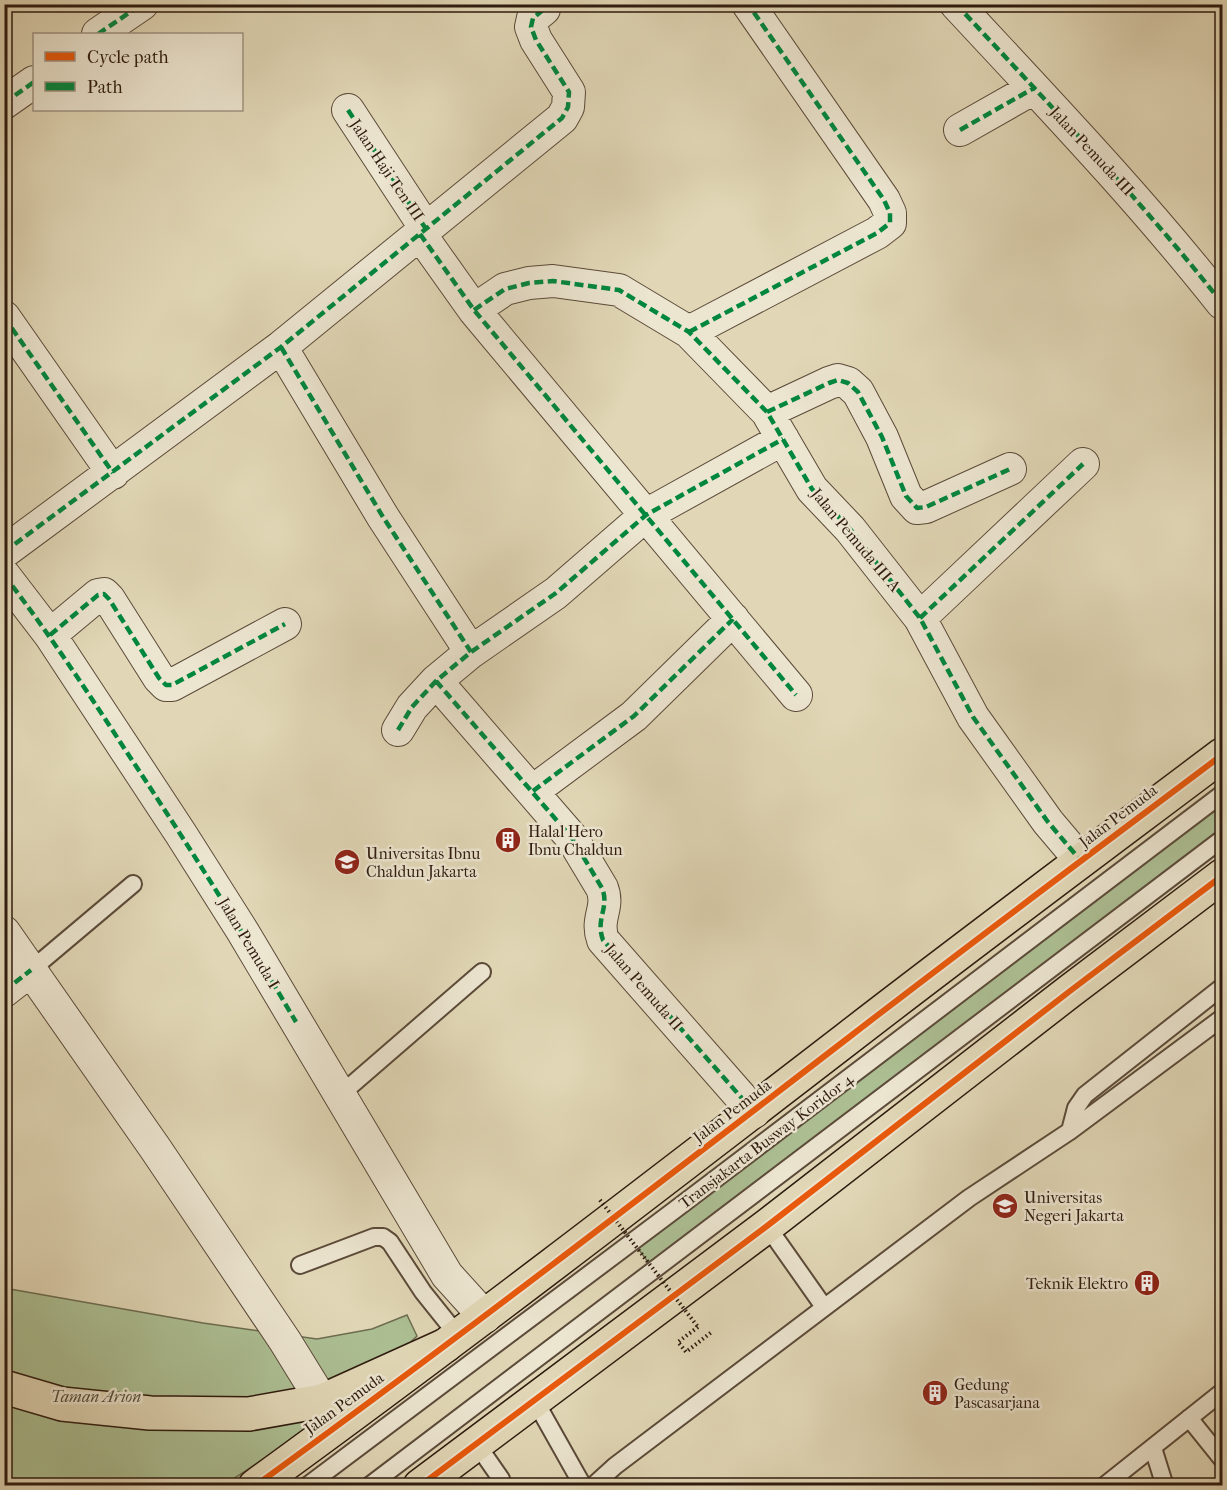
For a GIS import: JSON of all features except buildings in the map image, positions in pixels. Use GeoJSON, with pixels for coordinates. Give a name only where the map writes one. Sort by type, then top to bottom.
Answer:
{"type":"FeatureCollection","features":[{"type":"Feature","properties":{"kind":"main road","name":"Jalan Pemuda"},"geometry":{"type":"LineString","coordinates":[[255,1485],[485,1317],[745,1103],[856,1032],[1222,755]]}},
{"type":"Feature","properties":{"kind":"main road"},"geometry":{"type":"LineString","coordinates":[[420,1485],[767,1226],[1222,876]]}},
{"type":"Feature","properties":{"kind":"main road"},"geometry":{"type":"LineString","coordinates":[[4,1387],[62,1404],[150,1413],[249,1414],[322,1401],[452,1341]]}},
{"type":"Feature","properties":{"kind":"street"},"geometry":{"type":"LineString","coordinates":[[99,33],[142,4]]}},
{"type":"Feature","properties":{"kind":"street"},"geometry":{"type":"LineString","coordinates":[[689,332],[877,233],[890,223],[890,213],[884,200],[748,4]]}},
{"type":"Feature","properties":{"kind":"street","name":"Jalan Pemuda III"},"geometry":{"type":"LineString","coordinates":[[956,4],[1153,218],[1222,303]]}},
{"type":"Feature","properties":{"kind":"street"},"geometry":{"type":"LineString","coordinates":[[4,552],[281,347],[562,118],[568,107],[569,92],[536,40],[531,27],[532,18],[545,6]]}},
{"type":"Feature","properties":{"kind":"street"},"geometry":{"type":"LineString","coordinates":[[4,103],[33,83]]}},
{"type":"Feature","properties":{"kind":"street"},"geometry":{"type":"LineString","coordinates":[[960,130],[1034,88]]}},
{"type":"Feature","properties":{"kind":"street","name":"Jalan Haji Ten III"},"geometry":{"type":"LineString","coordinates":[[348,110],[474,310],[796,695]]}},
{"type":"Feature","properties":{"kind":"street","name":"Jalan Pemuda III A"},"geometry":{"type":"LineString","coordinates":[[474,310],[505,289],[529,283],[553,281],[619,290],[689,332],[767,412],[812,489],[850,529],[920,618],[973,717],[1048,822],[1081,861]]}},
{"type":"Feature","properties":{"kind":"street"},"geometry":{"type":"LineString","coordinates":[[4,317],[112,474]]}},
{"type":"Feature","properties":{"kind":"street"},"geometry":{"type":"LineString","coordinates":[[281,347],[383,517],[471,652]]}},
{"type":"Feature","properties":{"kind":"street"},"geometry":{"type":"LineString","coordinates":[[767,412],[829,383],[838,380],[848,383],[858,392],[882,437],[906,496],[917,508],[926,507],[1010,469]]}},
{"type":"Feature","properties":{"kind":"street"},"geometry":{"type":"LineString","coordinates":[[398,730],[412,707],[436,681],[471,652],[556,593],[646,515],[783,439]]}},
{"type":"Feature","properties":{"kind":"street"},"geometry":{"type":"LineString","coordinates":[[920,618],[1083,465]]}},
{"type":"Feature","properties":{"kind":"street","name":"Jalan Pemuda I"},"geometry":{"type":"LineString","coordinates":[[4,574],[50,635],[194,854],[243,932],[447,1275],[485,1317]]}},
{"type":"Feature","properties":{"kind":"street"},"geometry":{"type":"LineString","coordinates":[[50,635],[98,595],[104,594],[159,678],[166,685],[172,685],[285,624]]}},
{"type":"Feature","properties":{"kind":"street"},"geometry":{"type":"LineString","coordinates":[[533,791],[634,716],[733,619]]}},
{"type":"Feature","properties":{"kind":"street","name":"Jalan Pemuda II"},"geometry":{"type":"LineString","coordinates":[[436,681],[572,838],[606,896],[599,929],[603,940],[745,1103]]}},
{"type":"Feature","properties":{"kind":"street"},"geometry":{"type":"LineString","coordinates":[[4,932],[155,1148],[285,1341],[322,1401]]}},
{"type":"Feature","properties":{"kind":"street"},"geometry":{"type":"LineString","coordinates":[[4,991],[32,970]]}},
{"type":"Feature","properties":{"kind":"lane","name":"Transjakarta Busway Koridor 4"},"geometry":{"type":"LineString","coordinates":[[307,1485],[672,1212],[1222,794]]}},
{"type":"Feature","properties":{"kind":"lane"},"geometry":{"type":"LineString","coordinates":[[369,1485],[1222,839]]}},
{"type":"Feature","properties":{"kind":"lane"},"geometry":{"type":"LineString","coordinates":[[32,970],[133,884]]}},
{"type":"Feature","properties":{"kind":"lane"},"geometry":{"type":"LineString","coordinates":[[340,1095],[482,972]]}},
{"type":"Feature","properties":{"kind":"lane"},"geometry":{"type":"LineString","coordinates":[[1070,1131],[1076,1108],[1085,1095],[1222,987]]}},
{"type":"Feature","properties":{"kind":"lane"},"geometry":{"type":"LineString","coordinates":[[593,1485],[824,1306],[969,1198],[1070,1131],[1222,1018]]}},
{"type":"Feature","properties":{"kind":"lane"},"geometry":{"type":"LineString","coordinates":[[767,1226],[824,1306]]}},
{"type":"Feature","properties":{"kind":"lane"},"geometry":{"type":"LineString","coordinates":[[300,1265],[374,1237],[383,1237],[390,1242],[452,1341]]}},
{"type":"Feature","properties":{"kind":"lane"},"geometry":{"type":"LineString","coordinates":[[1104,1485],[1222,1392]]}},
{"type":"Feature","properties":{"kind":"lane"},"geometry":{"type":"LineString","coordinates":[[534,1399],[583,1485]]}},
{"type":"Feature","properties":{"kind":"lane"},"geometry":{"type":"LineString","coordinates":[[1189,1418],[1222,1459]]}},
{"type":"Feature","properties":{"kind":"lane"},"geometry":{"type":"LineString","coordinates":[[476,1443],[501,1479],[499,1485]]}},
{"type":"Feature","properties":{"kind":"lane"},"geometry":{"type":"LineString","coordinates":[[1153,1448],[1163,1480],[1162,1485]]}},
{"type":"Feature","properties":{"kind":"path"},"geometry":{"type":"LineString","coordinates":[[600,1200],[698,1327],[678,1342],[686,1352],[713,1331]]}},
{"type":"Feature","properties":{"kind":"green space"},"geometry":{"type":"Polygon","coordinates":[[[1222,794],[1222,839],[654,1270],[633,1242],[1222,794]]]}},
{"type":"Feature","properties":{"kind":"green space","name":"Taman Arion"},"geometry":{"type":"Polygon","coordinates":[[[4,1288],[203,1323],[317,1339],[372,1329],[407,1315],[417,1336],[343,1407],[224,1485],[5,1485],[4,1288]]]}},
{"type":"Feature","properties":{"kind":"marked path"},"geometry":{"type":"LineString","coordinates":[[99,33],[142,4]]}},
{"type":"Feature","properties":{"kind":"marked path"},"geometry":{"type":"LineString","coordinates":[[4,552],[281,347],[562,118],[568,107],[569,92],[536,40],[531,27],[533,18],[544,9],[541,4]]}},
{"type":"Feature","properties":{"kind":"marked path"},"geometry":{"type":"LineString","coordinates":[[689,332],[877,233],[890,223],[890,213],[884,200],[748,4]]}},
{"type":"Feature","properties":{"kind":"marked path"},"geometry":{"type":"LineString","coordinates":[[956,4],[1125,188],[1222,303]]}},
{"type":"Feature","properties":{"kind":"marked path"},"geometry":{"type":"LineString","coordinates":[[4,103],[33,83]]}},
{"type":"Feature","properties":{"kind":"marked path"},"geometry":{"type":"LineString","coordinates":[[960,130],[1034,88]]}},
{"type":"Feature","properties":{"kind":"marked path"},"geometry":{"type":"LineString","coordinates":[[348,110],[426,229]]}},
{"type":"Feature","properties":{"kind":"marked path"},"geometry":{"type":"LineString","coordinates":[[420,234],[474,310],[796,695]]}},
{"type":"Feature","properties":{"kind":"marked path"},"geometry":{"type":"LineString","coordinates":[[474,310],[505,289],[529,283],[553,281],[619,290],[689,332],[767,412],[812,489],[850,529],[920,618],[973,717],[1048,822],[1081,861]]}},
{"type":"Feature","properties":{"kind":"marked path"},"geometry":{"type":"LineString","coordinates":[[4,317],[113,473]]}},
{"type":"Feature","properties":{"kind":"marked path"},"geometry":{"type":"LineString","coordinates":[[281,347],[383,517],[471,652]]}},
{"type":"Feature","properties":{"kind":"marked path"},"geometry":{"type":"LineString","coordinates":[[767,412],[829,383],[838,380],[848,383],[858,392],[882,437],[906,496],[917,508],[926,507],[1010,469]]}},
{"type":"Feature","properties":{"kind":"marked path"},"geometry":{"type":"LineString","coordinates":[[398,730],[412,707],[436,681],[471,652],[556,593],[646,515],[783,439]]}},
{"type":"Feature","properties":{"kind":"marked path"},"geometry":{"type":"LineString","coordinates":[[920,618],[1083,464]]}},
{"type":"Feature","properties":{"kind":"marked path"},"geometry":{"type":"LineString","coordinates":[[4,575],[67,662],[148,784],[296,1022]]}},
{"type":"Feature","properties":{"kind":"marked path"},"geometry":{"type":"LineString","coordinates":[[50,635],[98,595],[104,594],[159,678],[166,685],[172,685],[285,624]]}},
{"type":"Feature","properties":{"kind":"marked path"},"geometry":{"type":"LineString","coordinates":[[533,791],[634,716],[733,619]]}},
{"type":"Feature","properties":{"kind":"marked path"},"geometry":{"type":"LineString","coordinates":[[436,681],[572,838],[602,888],[604,895],[601,925],[603,940],[754,1112]]}},
{"type":"Feature","properties":{"kind":"marked path"},"geometry":{"type":"LineString","coordinates":[[4,991],[31,970]]}},
{"type":"Feature","properties":{"kind":"cycle path"},"geometry":{"type":"LineString","coordinates":[[255,1486],[479,1320],[941,966],[1222,755]]}},
{"type":"Feature","properties":{"kind":"cycle path"},"geometry":{"type":"LineString","coordinates":[[420,1486],[767,1226],[1222,876]]}},
{"type":"Feature","properties":{"kind":"place","name":"Halal Hero Ibnu Chaldun"},"geometry":{"type":"Point","coordinates":[508,840]}},
{"type":"Feature","properties":{"kind":"place","name":"Universitas Ibnu Chaldun Jakarta"},"geometry":{"type":"Point","coordinates":[347,862]}},
{"type":"Feature","properties":{"kind":"place","name":"Universitas Negeri Jakarta"},"geometry":{"type":"Point","coordinates":[1005,1206]}},
{"type":"Feature","properties":{"kind":"place","name":"Teknik Elektro"},"geometry":{"type":"Point","coordinates":[1147,1283]}},
{"type":"Feature","properties":{"kind":"place","name":"Gedung Pascasarjana"},"geometry":{"type":"Point","coordinates":[935,1393]}}]}
